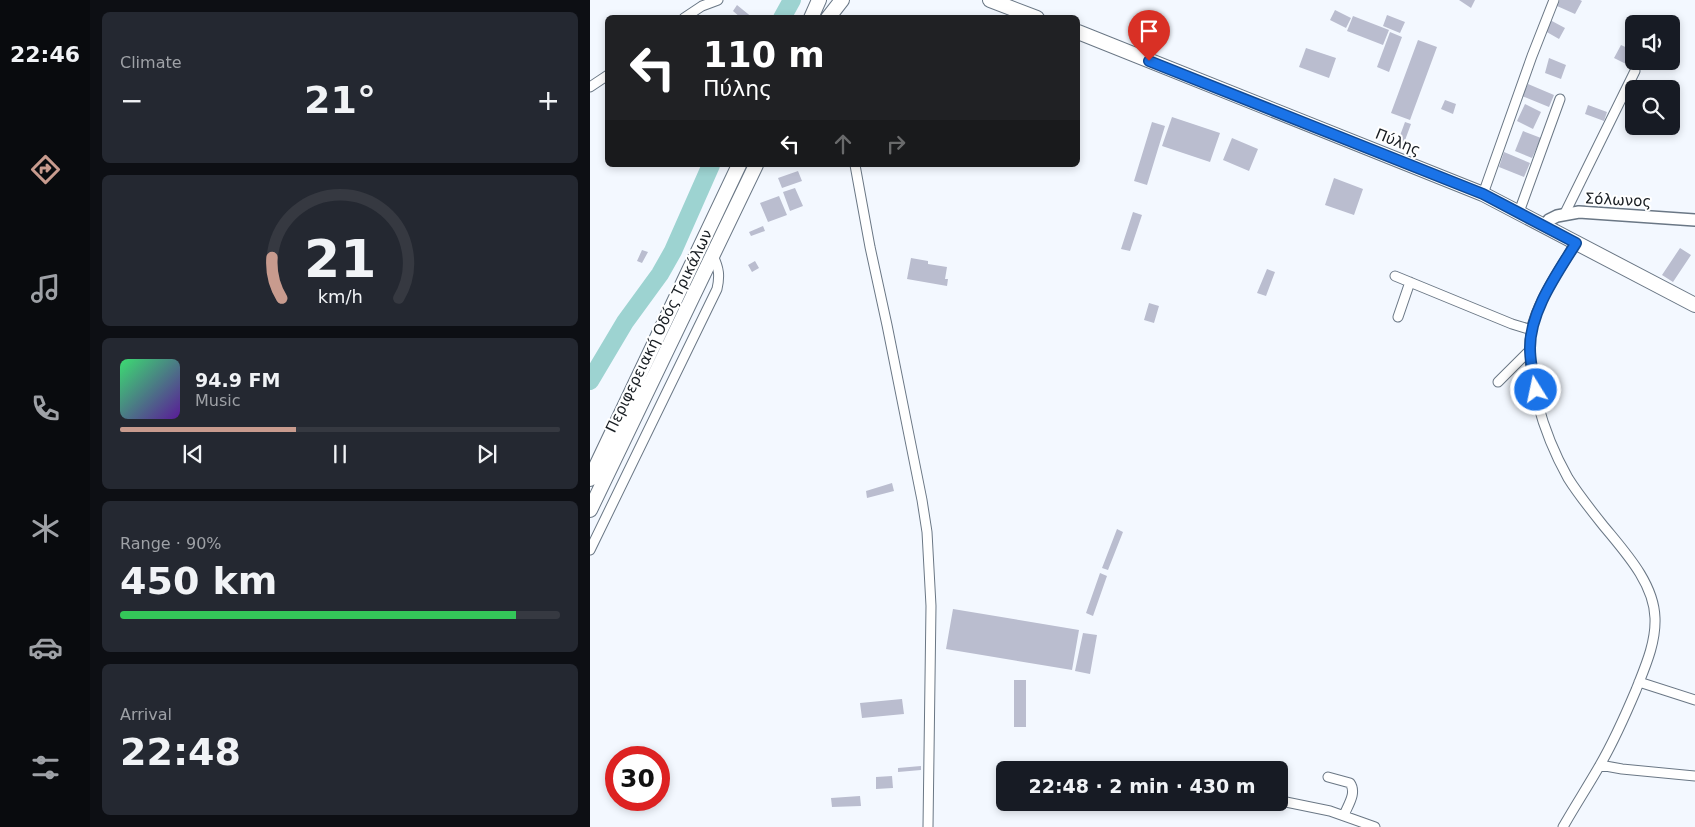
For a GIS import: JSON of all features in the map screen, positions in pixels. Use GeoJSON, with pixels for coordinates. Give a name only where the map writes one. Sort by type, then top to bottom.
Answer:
{"type":"FeatureCollection","features":[{"type":"Feature","properties":{"kind":"main road"},"geometry":{"type":"LineString","coordinates":[[812,15],[819,0]]}},
{"type":"Feature","properties":{"kind":"main road"},"geometry":{"type":"LineString","coordinates":[[830,15],[842,0]]}},
{"type":"Feature","properties":{"kind":"main road"},"geometry":{"type":"LineString","coordinates":[[990,0],[1029,15]]}},
{"type":"Feature","properties":{"kind":"main road","name":"Πύλης"},"geometry":{"type":"LineString","coordinates":[[1080,33],[1483,194],[1695,305]]}},
{"type":"Feature","properties":{"kind":"main road","name":"Περιφερειακή Οδός Τρικάλων"},"geometry":{"type":"LineString","coordinates":[[590,478],[738,167]]}},
{"type":"Feature","properties":{"kind":"main road","name":"Περιφερειακή Οδός Τρικάλων"},"geometry":{"type":"LineString","coordinates":[[590,510],[755,167]]}},
{"type":"Feature","properties":{"kind":"street"},"geometry":{"type":"LineString","coordinates":[[688,15],[702,6],[718,0]]}},
{"type":"Feature","properties":{"kind":"street"},"geometry":{"type":"LineString","coordinates":[[1483,194],[1554,0]]}},
{"type":"Feature","properties":{"kind":"street"},"geometry":{"type":"LineString","coordinates":[[1565,213],[1635,71]]}},
{"type":"Feature","properties":{"kind":"street"},"geometry":{"type":"LineString","coordinates":[[590,88],[605,77]]}},
{"type":"Feature","properties":{"kind":"street"},"geometry":{"type":"LineString","coordinates":[[1519,212],[1560,99]]}},
{"type":"Feature","properties":{"kind":"street"},"geometry":{"type":"LineString","coordinates":[[855,167],[927,532],[931,606],[928,827]]}},
{"type":"Feature","properties":{"kind":"street","name":"Σόλωνος"},"geometry":{"type":"LineString","coordinates":[[1544,226],[1549,220],[1565,213],[1579,212],[1695,220]]}},
{"type":"Feature","properties":{"kind":"street"},"geometry":{"type":"LineString","coordinates":[[1564,827],[1621,724],[1649,657],[1655,618],[1651,599],[1634,565],[1585,503],[1561,464],[1539,406],[1533,378],[1530,350],[1532,330],[1541,303],[1576,243]]}},
{"type":"Feature","properties":{"kind":"street"},"geometry":{"type":"LineString","coordinates":[[590,550],[717,288],[720,277],[713,256]]}},
{"type":"Feature","properties":{"kind":"street"},"geometry":{"type":"LineString","coordinates":[[1395,276],[1532,330]]}},
{"type":"Feature","properties":{"kind":"street"},"geometry":{"type":"LineString","coordinates":[[1398,317],[1410,282]]}},
{"type":"Feature","properties":{"kind":"street"},"geometry":{"type":"LineString","coordinates":[[1498,382],[1530,350]]}},
{"type":"Feature","properties":{"kind":"street"},"geometry":{"type":"LineString","coordinates":[[1639,682],[1695,700]]}},
{"type":"Feature","properties":{"kind":"street"},"geometry":{"type":"LineString","coordinates":[[1600,765],[1695,776]]}},
{"type":"Feature","properties":{"kind":"street"},"geometry":{"type":"LineString","coordinates":[[1328,777],[1350,783],[1353,787],[1353,792],[1344,815]]}},
{"type":"Feature","properties":{"kind":"street"},"geometry":{"type":"LineString","coordinates":[[1288,802],[1344,815],[1375,827]]}},
{"type":"Feature","properties":{"kind":"building"},"geometry":{"type":"Polygon","coordinates":[[[1459,0],[1475,0],[1471,8],[1459,0]]]}},
{"type":"Feature","properties":{"kind":"building"},"geometry":{"type":"Polygon","coordinates":[[[1560,0],[1582,1],[1575,14],[1557,6],[1560,0]]]}},
{"type":"Feature","properties":{"kind":"building"},"geometry":{"type":"Polygon","coordinates":[[[737,5],[749,15],[738,15],[733,11],[737,5]]]}},
{"type":"Feature","properties":{"kind":"building"},"geometry":{"type":"Polygon","coordinates":[[[1335,10],[1351,18],[1346,28],[1330,20],[1335,10]]]}},
{"type":"Feature","properties":{"kind":"building"},"geometry":{"type":"Polygon","coordinates":[[[1387,15],[1405,22],[1400,33],[1383,26],[1387,15]]]}},
{"type":"Feature","properties":{"kind":"building"},"geometry":{"type":"Polygon","coordinates":[[[1353,16],[1389,30],[1383,45],[1347,31],[1353,16]]]}},
{"type":"Feature","properties":{"kind":"building"},"geometry":{"type":"Polygon","coordinates":[[[1550,20],[1565,28],[1559,39],[1545,31],[1550,20]]]}},
{"type":"Feature","properties":{"kind":"building"},"geometry":{"type":"Polygon","coordinates":[[[1390,32],[1402,37],[1389,72],[1377,67],[1390,32]]]}},
{"type":"Feature","properties":{"kind":"building"},"geometry":{"type":"Polygon","coordinates":[[[1418,40],[1437,47],[1410,120],[1391,113],[1418,40]]]}},
{"type":"Feature","properties":{"kind":"building"},"geometry":{"type":"Polygon","coordinates":[[[1621,45],[1625,47],[1625,64],[1614,58],[1621,45]]]}},
{"type":"Feature","properties":{"kind":"building"},"geometry":{"type":"Polygon","coordinates":[[[1306,48],[1336,58],[1329,78],[1299,67],[1306,48]]]}},
{"type":"Feature","properties":{"kind":"building"},"geometry":{"type":"Polygon","coordinates":[[[1549,58],[1566,65],[1561,79],[1545,73],[1549,58]]]}},
{"type":"Feature","properties":{"kind":"building"},"geometry":{"type":"Polygon","coordinates":[[[1528,84],[1554,95],[1549,107],[1522,96],[1528,84]]]}},
{"type":"Feature","properties":{"kind":"building"},"geometry":{"type":"Polygon","coordinates":[[[1445,100],[1456,104],[1453,114],[1441,109],[1445,100]]]}},
{"type":"Feature","properties":{"kind":"building"},"geometry":{"type":"Polygon","coordinates":[[[1525,104],[1541,112],[1533,129],[1517,121],[1525,104]]]}},
{"type":"Feature","properties":{"kind":"building"},"geometry":{"type":"Polygon","coordinates":[[[1588,105],[1607,112],[1604,121],[1585,114],[1588,105]]]}},
{"type":"Feature","properties":{"kind":"building"},"geometry":{"type":"Polygon","coordinates":[[[1172,117],[1220,133],[1210,162],[1162,146],[1172,117]]]}},
{"type":"Feature","properties":{"kind":"building"},"geometry":{"type":"Polygon","coordinates":[[[1152,122],[1165,126],[1147,185],[1134,181],[1152,122]]]}},
{"type":"Feature","properties":{"kind":"building"},"geometry":{"type":"Polygon","coordinates":[[[1405,122],[1411,124],[1404,143],[1398,141],[1405,122]]]}},
{"type":"Feature","properties":{"kind":"building"},"geometry":{"type":"Polygon","coordinates":[[[1523,131],[1541,138],[1532,158],[1515,151],[1523,131]]]}},
{"type":"Feature","properties":{"kind":"building"},"geometry":{"type":"Polygon","coordinates":[[[1232,138],[1258,149],[1249,171],[1223,160],[1232,138]]]}},
{"type":"Feature","properties":{"kind":"building"},"geometry":{"type":"Polygon","coordinates":[[[1504,152],[1530,163],[1524,177],[1499,167],[1504,152]]]}},
{"type":"Feature","properties":{"kind":"building"},"geometry":{"type":"Polygon","coordinates":[[[798,171],[802,181],[782,188],[778,178],[798,171]]]}},
{"type":"Feature","properties":{"kind":"building"},"geometry":{"type":"Polygon","coordinates":[[[1334,178],[1363,189],[1354,215],[1325,205],[1334,178]]]}},
{"type":"Feature","properties":{"kind":"building"},"geometry":{"type":"Polygon","coordinates":[[[795,188],[803,206],[790,211],[783,192],[795,188]]]}},
{"type":"Feature","properties":{"kind":"building"},"geometry":{"type":"Polygon","coordinates":[[[779,196],[787,215],[768,222],[760,203],[779,196]]]}},
{"type":"Feature","properties":{"kind":"building"},"geometry":{"type":"Polygon","coordinates":[[[1133,212],[1142,215],[1130,251],[1121,249],[1133,212]]]}},
{"type":"Feature","properties":{"kind":"building"},"geometry":{"type":"Polygon","coordinates":[[[763,226],[765,231],[751,236],[749,232],[763,226]]]}},
{"type":"Feature","properties":{"kind":"building"},"geometry":{"type":"Polygon","coordinates":[[[1680,248],[1691,255],[1673,282],[1662,275],[1680,248]]]}},
{"type":"Feature","properties":{"kind":"building"},"geometry":{"type":"Polygon","coordinates":[[[642,250],[648,252],[642,263],[637,261],[642,250]]]}},
{"type":"Feature","properties":{"kind":"building"},"geometry":{"type":"Polygon","coordinates":[[[911,258],[928,261],[928,264],[947,267],[945,279],[948,279],[947,286],[907,279],[911,258]]]}},
{"type":"Feature","properties":{"kind":"building"},"geometry":{"type":"Polygon","coordinates":[[[755,261],[759,268],[752,272],[748,265],[755,261]]]}},
{"type":"Feature","properties":{"kind":"building"},"geometry":{"type":"Polygon","coordinates":[[[1267,269],[1275,272],[1266,296],[1257,293],[1267,269]]]}},
{"type":"Feature","properties":{"kind":"building"},"geometry":{"type":"Polygon","coordinates":[[[1149,303],[1159,306],[1154,323],[1144,320],[1149,303]]]}},
{"type":"Feature","properties":{"kind":"building"},"geometry":{"type":"Polygon","coordinates":[[[892,483],[894,491],[867,498],[866,491],[892,483]]]}},
{"type":"Feature","properties":{"kind":"building"},"geometry":{"type":"Polygon","coordinates":[[[1117,529],[1123,532],[1108,570],[1102,568],[1117,529]]]}},
{"type":"Feature","properties":{"kind":"building"},"geometry":{"type":"Polygon","coordinates":[[[1100,573],[1107,576],[1093,616],[1086,613],[1100,573]]]}},
{"type":"Feature","properties":{"kind":"building"},"geometry":{"type":"Polygon","coordinates":[[[953,609],[1079,630],[1072,670],[946,649],[953,609]]]}},
{"type":"Feature","properties":{"kind":"building"},"geometry":{"type":"Polygon","coordinates":[[[1083,633],[1097,635],[1090,674],[1075,671],[1083,633]]]}},
{"type":"Feature","properties":{"kind":"building"},"geometry":{"type":"Polygon","coordinates":[[[1014,680],[1026,680],[1026,727],[1014,727],[1014,680]]]}},
{"type":"Feature","properties":{"kind":"building"},"geometry":{"type":"Polygon","coordinates":[[[902,699],[904,714],[862,718],[860,703],[902,699]]]}},
{"type":"Feature","properties":{"kind":"building"},"geometry":{"type":"Polygon","coordinates":[[[921,766],[921,770],[898,772],[898,768],[921,766]]]}},
{"type":"Feature","properties":{"kind":"building"},"geometry":{"type":"Polygon","coordinates":[[[892,776],[893,788],[876,789],[876,777],[892,776]]]}},
{"type":"Feature","properties":{"kind":"building"},"geometry":{"type":"Polygon","coordinates":[[[860,796],[861,806],[832,807],[831,798],[860,796]]]}},
{"type":"Feature","properties":{"kind":"waterway"},"geometry":{"type":"LineString","coordinates":[[784,15],[792,0]]}},
{"type":"Feature","properties":{"kind":"waterway"},"geometry":{"type":"LineString","coordinates":[[590,381],[625,322],[660,274],[673,251],[710,167]]}},
{"type":"Feature","properties":{"kind":"route"},"geometry":{"type":"LineString","coordinates":[[1149,61],[1483,194],[1576,243],[1538,308],[1533,323],[1530,350],[1536,390]]}}]}
